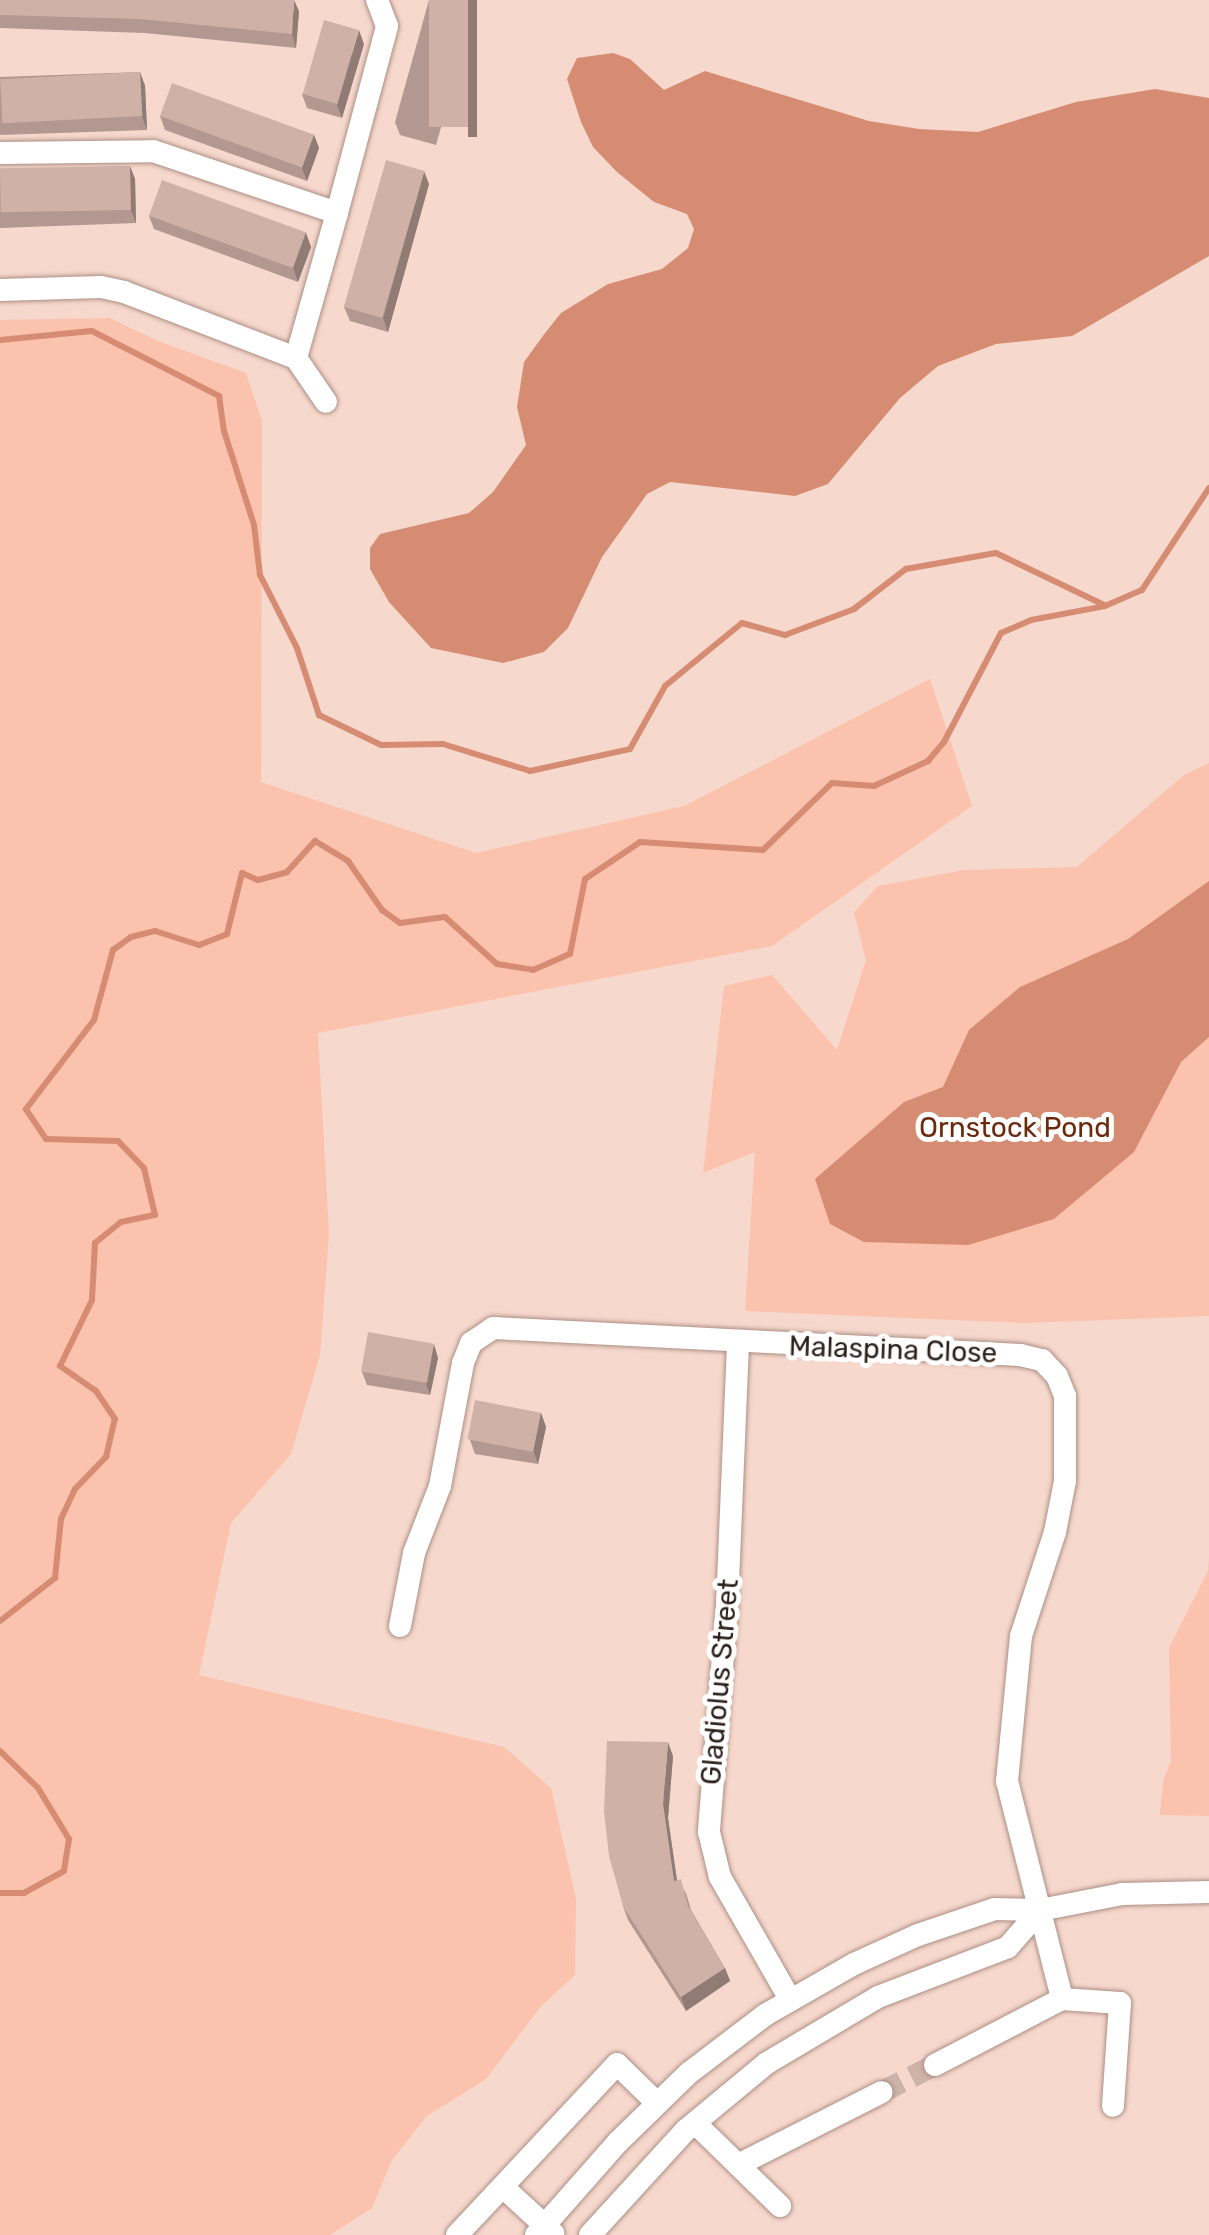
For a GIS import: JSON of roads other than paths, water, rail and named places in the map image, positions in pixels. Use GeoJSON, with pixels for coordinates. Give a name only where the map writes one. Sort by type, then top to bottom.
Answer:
{"type":"FeatureCollection","features":[{"type":"Feature","properties":{"kind":"street"},"geometry":{"type":"LineString","coordinates":[[296,358],[387,26],[377,0]]}},
{"type":"Feature","properties":{"kind":"street"},"geometry":{"type":"LineString","coordinates":[[0,153],[152,151],[337,213]]}},
{"type":"Feature","properties":{"kind":"street"},"geometry":{"type":"LineString","coordinates":[[0,290],[101,288],[124,292],[296,358],[326,402]]}},
{"type":"Feature","properties":{"kind":"street","name":"Malaspina Close"},"geometry":{"type":"LineString","coordinates":[[400,1626],[414,1553],[443,1472],[463,1362],[480,1335],[505,1329],[738,1344],[1030,1356],[1057,1376],[1066,1409],[1065,1480],[1055,1532],[1020,1636],[1008,1770],[1010,1795],[1062,1999]]}},
{"type":"Feature","properties":{"kind":"street","name":"Gladiolus Street"},"geometry":{"type":"LineString","coordinates":[[738,1344],[727,1606],[709,1832],[720,1878],[790,1999]]}},
{"type":"Feature","properties":{"kind":"street"},"geometry":{"type":"LineString","coordinates":[[504,2188],[546,2232],[657,2103],[739,2033],[790,1999],[888,1947],[994,1909],[1040,1910],[1122,1894],[1209,1892]]}},
{"type":"Feature","properties":{"kind":"street"},"geometry":{"type":"LineString","coordinates":[[590,2235],[695,2122],[808,2036],[912,1981],[1008,1947],[1040,1910]]}},
{"type":"Feature","properties":{"kind":"street"},"geometry":{"type":"LineString","coordinates":[[935,2065],[1062,1999],[1120,2003],[1113,2106]]}},
{"type":"Feature","properties":{"kind":"street"},"geometry":{"type":"LineString","coordinates":[[456,2235],[617,2064],[657,2103]]}},
{"type":"Feature","properties":{"kind":"street"},"geometry":{"type":"LineString","coordinates":[[738,2165],[882,2092]]}},
{"type":"Feature","properties":{"kind":"street"},"geometry":{"type":"LineString","coordinates":[[695,2122],[780,2206]]}},
{"type":"Feature","properties":{"kind":"waterway"},"geometry":{"type":"LineString","coordinates":[[0,340],[92,331],[219,396],[224,431],[254,525],[260,575],[297,648],[319,715],[381,745],[443,744],[530,771],[630,749],[665,686],[742,623],[785,635],[854,609],[906,569],[996,553],[1104,605]]}},
{"type":"Feature","properties":{"kind":"waterway"},"geometry":{"type":"LineString","coordinates":[[0,1621],[55,1578],[61,1519],[75,1489],[106,1457],[115,1419],[96,1391],[60,1366],[92,1300],[95,1243],[121,1222],[155,1215],[144,1168],[118,1141],[46,1139],[26,1109],[94,1020],[113,950],[131,937],[155,931],[199,945],[227,934],[242,873],[258,880],[287,872],[315,841],[348,861],[382,910],[400,923],[445,917],[497,964],[533,970],[570,954],[585,879],[640,842],[763,850],[832,783],[874,786],[928,761],[944,742],[1001,633],[1031,620],[1105,606],[1142,590],[1209,488]]}},
{"type":"Feature","properties":{"kind":"waterway"},"geometry":{"type":"LineString","coordinates":[[0,1751],[38,1788],[69,1839],[64,1871],[24,1893],[0,1893]]}},
{"type":"Feature","properties":{"kind":"tunnel"},"geometry":{"type":"LineString","coordinates":[[882,2092],[935,2065]]}},
{"type":"Feature","properties":{"kind":"park label","name":"Ornstock Pond"},"geometry":{"type":"Point","coordinates":[1015,1128]}}]}
